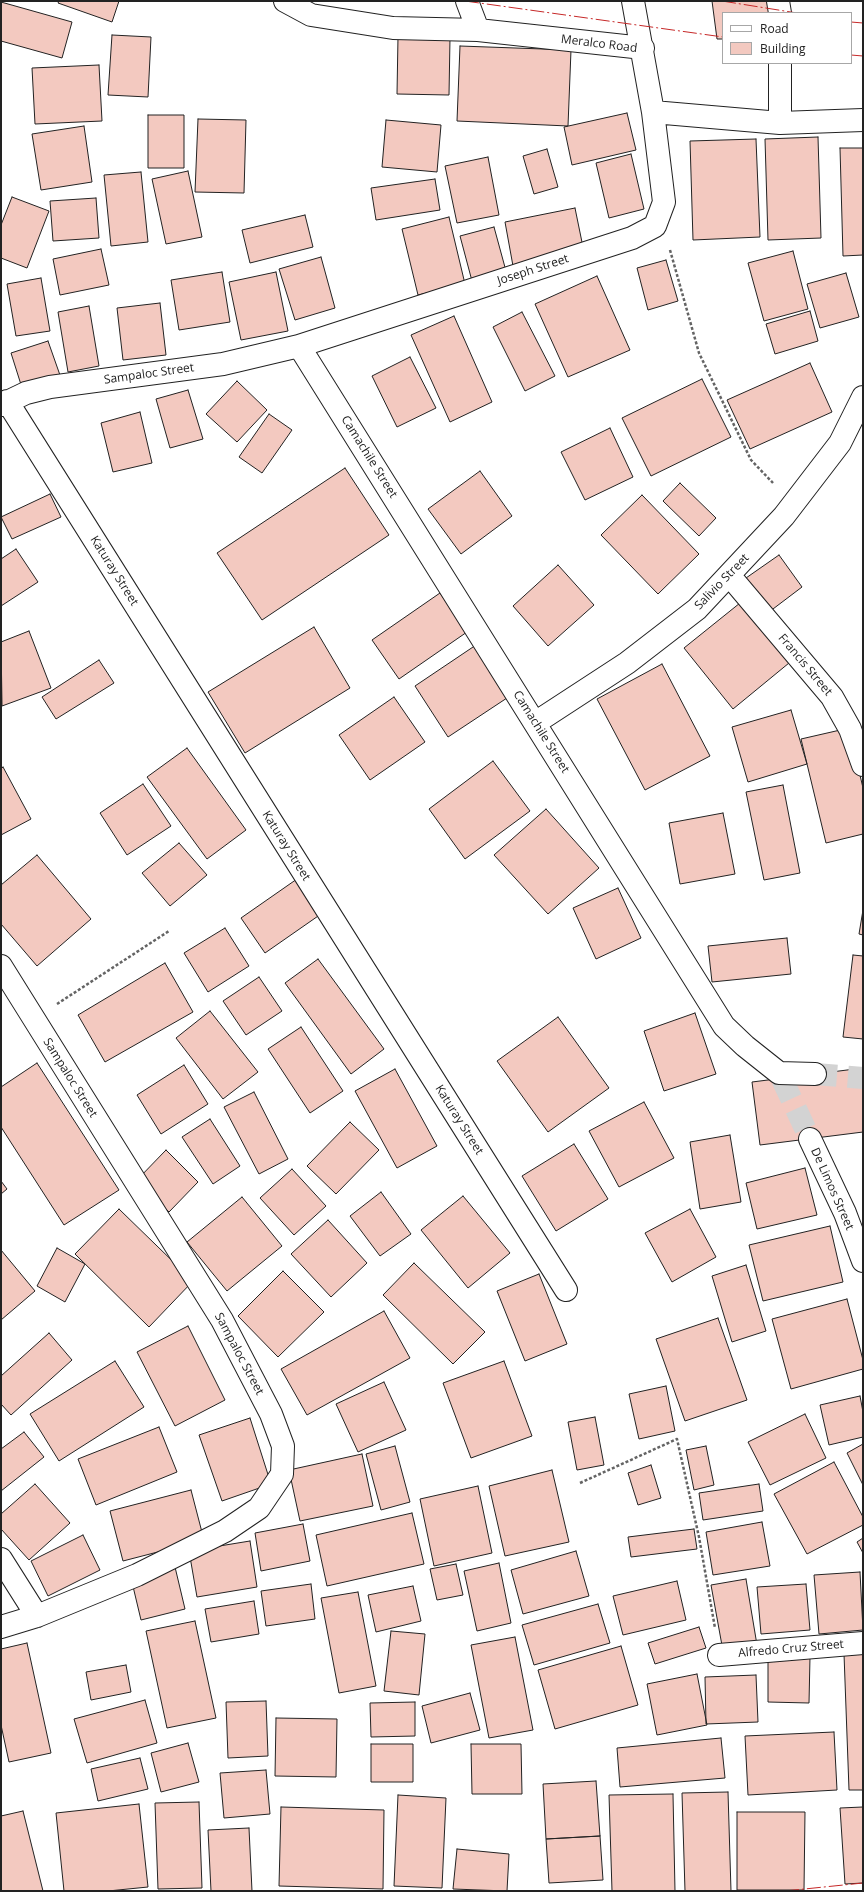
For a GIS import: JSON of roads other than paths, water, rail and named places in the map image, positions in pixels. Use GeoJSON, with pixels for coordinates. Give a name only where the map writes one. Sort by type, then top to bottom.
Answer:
{"type":"FeatureCollection","features":[{"type":"Feature","properties":{"kind":"street","name":"Meralco Road"},"geometry":{"type":"LineString","coordinates":[[285,1],[311,15],[393,28],[478,30],[642,48],[653,112]]}},
{"type":"Feature","properties":{"kind":"street"},"geometry":{"type":"LineString","coordinates":[[467,1],[478,30]]}},
{"type":"Feature","properties":{"kind":"street"},"geometry":{"type":"LineString","coordinates":[[633,1],[642,48]]}},
{"type":"Feature","properties":{"kind":"street"},"geometry":{"type":"LineString","coordinates":[[778,1],[780,12]]}},
{"type":"Feature","properties":{"kind":"street"},"geometry":{"type":"LineString","coordinates":[[780,64],[780,123]]}},
{"type":"Feature","properties":{"kind":"street"},"geometry":{"type":"LineString","coordinates":[[653,112],[780,123],[863,120]]}},
{"type":"Feature","properties":{"kind":"street","name":"Joseph Street"},"geometry":{"type":"LineString","coordinates":[[299,346],[632,238],[655,226],[664,202],[653,112]]}},
{"type":"Feature","properties":{"kind":"street","name":"Sampaloc Street"},"geometry":{"type":"LineString","coordinates":[[4,403],[26,393],[50,388],[223,364],[299,346]]}},
{"type":"Feature","properties":{"kind":"street","name":"Camachile Street"},"geometry":{"type":"LineString","coordinates":[[299,346],[724,1026],[781,1076],[815,1074]]}},
{"type":"Feature","properties":{"kind":"street","name":"Salivio Street"},"geometry":{"type":"LineString","coordinates":[[535,723],[627,663],[697,609],[793,504],[840,444],[863,398]]}},
{"type":"Feature","properties":{"kind":"street","name":"Katuray Street"},"geometry":{"type":"LineString","coordinates":[[4,403],[566,1290]]}},
{"type":"Feature","properties":{"kind":"street","name":"Francis Street"},"geometry":{"type":"LineString","coordinates":[[729,575],[832,697],[850,728],[863,765]]}},
{"type":"Feature","properties":{"kind":"street","name":"Sampaloc Street"},"geometry":{"type":"LineString","coordinates":[[1,966],[222,1320],[271,1414],[283,1446],[282,1474],[259,1508],[225,1531],[137,1575],[37,1616],[1,1626]]}},
{"type":"Feature","properties":{"kind":"street","name":"De Limos Street"},"geometry":{"type":"LineString","coordinates":[[810,1139],[845,1213],[863,1261]]}},
{"type":"Feature","properties":{"kind":"street"},"geometry":{"type":"LineString","coordinates":[[1,1558],[37,1616]]}},
{"type":"Feature","properties":{"kind":"street","name":"Alfredo Cruz Street"},"geometry":{"type":"LineString","coordinates":[[719,1655],[863,1643]]}},
{"type":"Feature","properties":{"kind":"tunnel"},"geometry":{"type":"LineString","coordinates":[[815,1074],[863,1078]]}},
{"type":"Feature","properties":{"kind":"tunnel"},"geometry":{"type":"LineString","coordinates":[[782,1079],[810,1139]]}}]}
